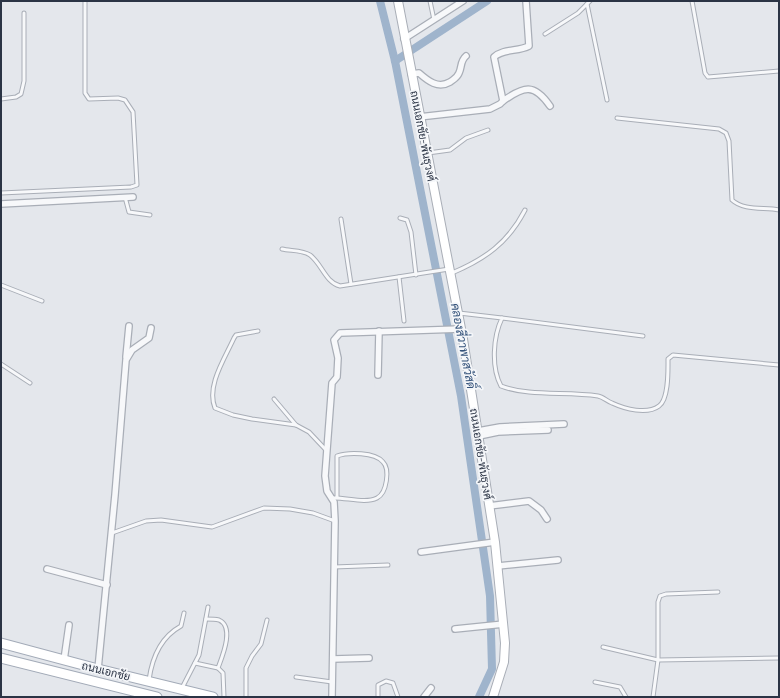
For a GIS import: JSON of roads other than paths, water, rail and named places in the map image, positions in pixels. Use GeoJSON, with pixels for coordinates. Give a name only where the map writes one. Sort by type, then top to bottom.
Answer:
{"type":"FeatureCollection","features":[{"type":"Feature","properties":{"kind":"main road","name":"ถนนเอกชัย"},"geometry":{"type":"LineString","coordinates":[[1,643],[149,682],[213,697]]}},
{"type":"Feature","properties":{"kind":"main road","name":"ถนนเอกชัย"},"geometry":{"type":"LineString","coordinates":[[1,658],[136,694],[158,697]]}},
{"type":"Feature","properties":{"kind":"street","name":"ถนนเอกชัย-พันธุวงศ์"},"geometry":{"type":"LineString","coordinates":[[398,1],[447,271],[458,313],[457,330],[478,433],[489,506],[491,543],[498,566],[504,662],[493,697]]}},
{"type":"Feature","properties":{"kind":"street"},"geometry":{"type":"LineString","coordinates":[[405,43],[434,20],[463,1]]}},
{"type":"Feature","properties":{"kind":"street"},"geometry":{"type":"LineString","coordinates":[[503,101],[494,57],[498,53],[518,50],[528,46],[526,1]]}},
{"type":"Feature","properties":{"kind":"street"},"geometry":{"type":"LineString","coordinates":[[411,74],[419,73],[433,84],[447,84],[457,78],[461,63],[466,56]]}},
{"type":"Feature","properties":{"kind":"street"},"geometry":{"type":"LineString","coordinates":[[419,116],[490,109],[527,89],[534,90],[542,95],[550,106]]}},
{"type":"Feature","properties":{"kind":"street"},"geometry":{"type":"LineString","coordinates":[[1,204],[133,197]]}},
{"type":"Feature","properties":{"kind":"street"},"geometry":{"type":"LineString","coordinates":[[98,669],[112,533],[129,326]]}},
{"type":"Feature","properties":{"kind":"street"},"geometry":{"type":"LineString","coordinates":[[126,360],[132,350],[148,338],[151,328]]}},
{"type":"Feature","properties":{"kind":"street"},"geometry":{"type":"LineString","coordinates":[[332,697],[335,521],[334,498],[328,491],[325,476],[332,383],[337,377],[338,358],[334,340],[340,333],[457,330]]}},
{"type":"Feature","properties":{"kind":"street"},"geometry":{"type":"LineString","coordinates":[[378,375],[380,332]]}},
{"type":"Feature","properties":{"kind":"street"},"geometry":{"type":"LineString","coordinates":[[478,433],[500,427],[564,424]]}},
{"type":"Feature","properties":{"kind":"street"},"geometry":{"type":"LineString","coordinates":[[478,433],[548,430]]}},
{"type":"Feature","properties":{"kind":"street"},"geometry":{"type":"LineString","coordinates":[[489,506],[529,501],[541,510],[547,519]]}},
{"type":"Feature","properties":{"kind":"street"},"geometry":{"type":"LineString","coordinates":[[421,552],[491,543]]}},
{"type":"Feature","properties":{"kind":"street"},"geometry":{"type":"LineString","coordinates":[[498,566],[558,560]]}},
{"type":"Feature","properties":{"kind":"street"},"geometry":{"type":"LineString","coordinates":[[48,569],[107,585]]}},
{"type":"Feature","properties":{"kind":"street"},"geometry":{"type":"LineString","coordinates":[[64,660],[69,625]]}},
{"type":"Feature","properties":{"kind":"street"},"geometry":{"type":"LineString","coordinates":[[454,630],[501,625]]}},
{"type":"Feature","properties":{"kind":"street"},"geometry":{"type":"LineString","coordinates":[[333,659],[369,658]]}},
{"type":"Feature","properties":{"kind":"street"},"geometry":{"type":"LineString","coordinates":[[424,697],[430,688]]}},
{"type":"Feature","properties":{"kind":"lane"},"geometry":{"type":"LineString","coordinates":[[1,193],[131,188],[137,185],[133,112],[125,100],[118,98],[89,99],[85,93],[85,1]]}},
{"type":"Feature","properties":{"kind":"lane"},"geometry":{"type":"LineString","coordinates":[[430,1],[434,20]]}},
{"type":"Feature","properties":{"kind":"lane"},"geometry":{"type":"LineString","coordinates":[[545,34],[578,13],[590,1]]}},
{"type":"Feature","properties":{"kind":"lane"},"geometry":{"type":"LineString","coordinates":[[692,1],[708,77],[779,71]]}},
{"type":"Feature","properties":{"kind":"lane"},"geometry":{"type":"LineString","coordinates":[[587,4],[607,100]]}},
{"type":"Feature","properties":{"kind":"lane"},"geometry":{"type":"LineString","coordinates":[[1,99],[16,97],[21,94],[24,81],[24,13]]}},
{"type":"Feature","properties":{"kind":"lane"},"geometry":{"type":"LineString","coordinates":[[617,118],[720,129],[726,133],[729,141],[732,200],[738,205],[747,207],[779,210]]}},
{"type":"Feature","properties":{"kind":"lane"},"geometry":{"type":"LineString","coordinates":[[426,153],[450,150],[466,138],[488,130]]}},
{"type":"Feature","properties":{"kind":"lane"},"geometry":{"type":"LineString","coordinates":[[125,197],[129,212],[150,215]]}},
{"type":"Feature","properties":{"kind":"lane"},"geometry":{"type":"LineString","coordinates":[[282,249],[308,254],[319,264],[333,284],[340,286],[447,271],[471,265],[491,252],[516,227],[525,210]]}},
{"type":"Feature","properties":{"kind":"lane"},"geometry":{"type":"LineString","coordinates":[[400,218],[407,220],[411,232],[416,275]]}},
{"type":"Feature","properties":{"kind":"lane"},"geometry":{"type":"LineString","coordinates":[[341,219],[351,284]]}},
{"type":"Feature","properties":{"kind":"lane"},"geometry":{"type":"LineString","coordinates":[[399,277],[404,321]]}},
{"type":"Feature","properties":{"kind":"lane"},"geometry":{"type":"LineString","coordinates":[[1,285],[42,301]]}},
{"type":"Feature","properties":{"kind":"lane"},"geometry":{"type":"LineString","coordinates":[[458,313],[643,336]]}},
{"type":"Feature","properties":{"kind":"lane"},"geometry":{"type":"LineString","coordinates":[[502,318],[497,334],[494,362],[496,376],[500,386],[514,391],[568,393],[600,397],[612,403],[639,410],[651,410],[660,405],[666,393],[668,359],[673,355],[779,365]]}},
{"type":"Feature","properties":{"kind":"lane"},"geometry":{"type":"LineString","coordinates":[[258,331],[236,335],[234,338],[216,378],[212,394],[215,408],[233,415],[296,425],[309,432],[326,450]]}},
{"type":"Feature","properties":{"kind":"lane"},"geometry":{"type":"LineString","coordinates":[[1,364],[30,383]]}},
{"type":"Feature","properties":{"kind":"lane"},"geometry":{"type":"LineString","coordinates":[[274,399],[296,425]]}},
{"type":"Feature","properties":{"kind":"lane"},"geometry":{"type":"LineString","coordinates":[[344,454],[377,456],[385,463],[385,488],[378,498],[370,500],[334,498],[336,456],[344,454]]}},
{"type":"Feature","properties":{"kind":"lane"},"geometry":{"type":"LineString","coordinates":[[112,533],[146,521],[162,520],[212,526],[264,508],[290,509],[313,513],[335,521]]}},
{"type":"Feature","properties":{"kind":"lane"},"geometry":{"type":"LineString","coordinates":[[334,567],[388,565]]}},
{"type":"Feature","properties":{"kind":"lane"},"geometry":{"type":"LineString","coordinates":[[653,697],[658,660],[658,602],[660,596],[666,594],[718,592]]}},
{"type":"Feature","properties":{"kind":"lane"},"geometry":{"type":"LineString","coordinates":[[181,690],[199,655],[208,607]]}},
{"type":"Feature","properties":{"kind":"lane"},"geometry":{"type":"LineString","coordinates":[[149,682],[151,669],[157,650],[171,631],[181,626],[184,612]]}},
{"type":"Feature","properties":{"kind":"lane"},"geometry":{"type":"LineString","coordinates":[[206,618],[220,620],[226,626],[228,637],[218,668]]}},
{"type":"Feature","properties":{"kind":"lane"},"geometry":{"type":"LineString","coordinates":[[246,697],[246,668],[252,656],[261,644],[267,620]]}},
{"type":"Feature","properties":{"kind":"lane"},"geometry":{"type":"LineString","coordinates":[[603,647],[658,660],[779,658]]}},
{"type":"Feature","properties":{"kind":"lane"},"geometry":{"type":"LineString","coordinates":[[195,663],[218,668],[222,673],[224,697]]}},
{"type":"Feature","properties":{"kind":"lane"},"geometry":{"type":"LineString","coordinates":[[296,677],[333,683]]}},
{"type":"Feature","properties":{"kind":"lane"},"geometry":{"type":"LineString","coordinates":[[378,697],[378,685],[386,681],[393,682],[398,697]]}},
{"type":"Feature","properties":{"kind":"lane"},"geometry":{"type":"LineString","coordinates":[[595,682],[620,688],[626,697]]}},
{"type":"Feature","properties":{"kind":"waterway","name":"คลองสี่วาพาสวัสดิ์"},"geometry":{"type":"LineString","coordinates":[[380,1],[395,61],[461,396],[490,596],[492,669],[479,697]]}},
{"type":"Feature","properties":{"kind":"waterway"},"geometry":{"type":"LineString","coordinates":[[395,61],[487,1]]}}]}
